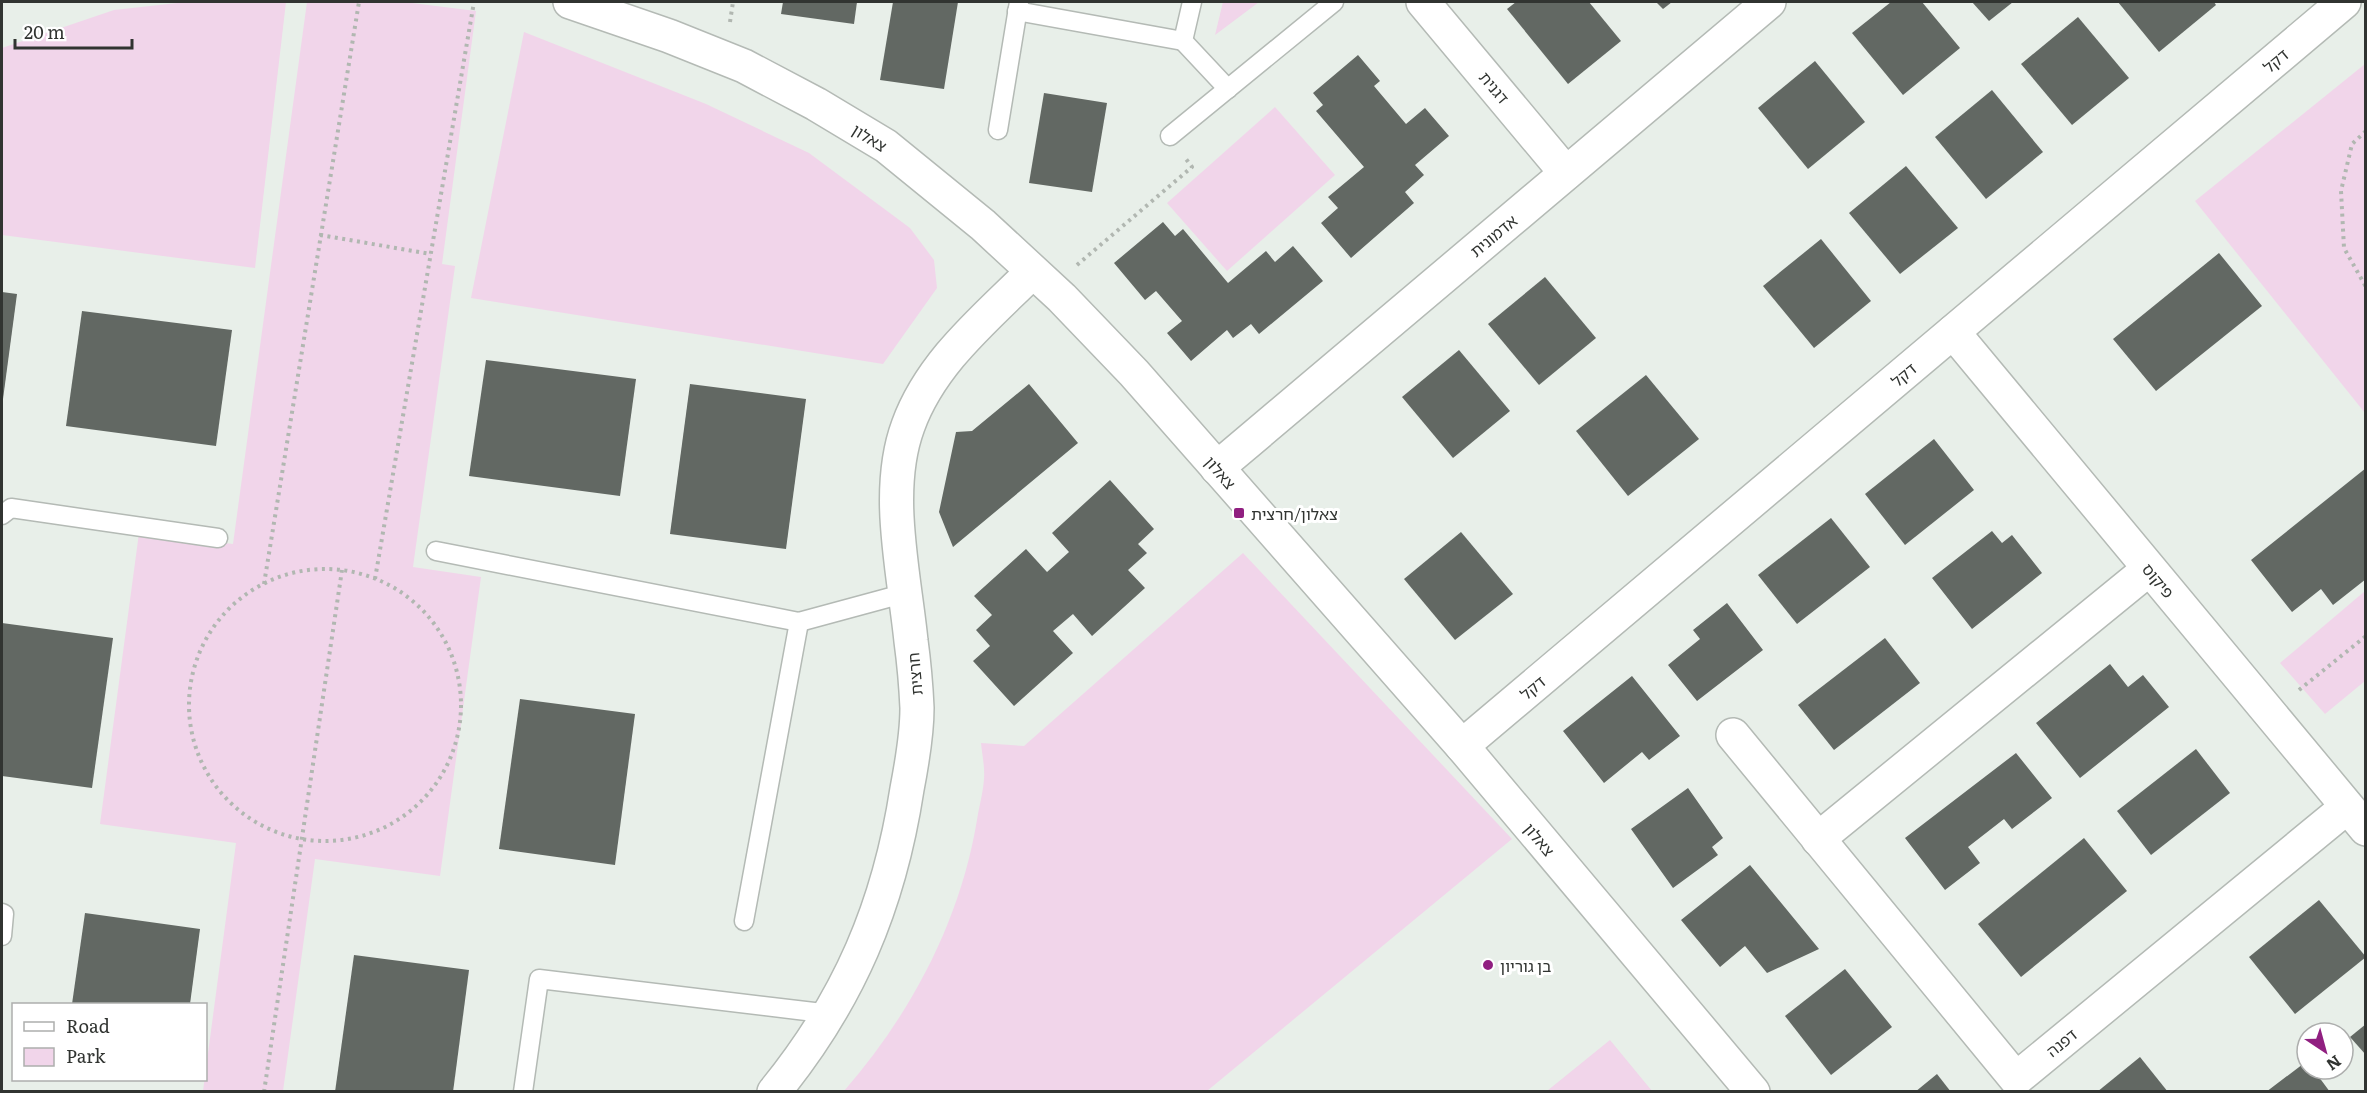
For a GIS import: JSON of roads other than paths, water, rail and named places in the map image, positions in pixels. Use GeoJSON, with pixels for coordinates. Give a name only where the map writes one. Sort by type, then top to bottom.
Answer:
{"type":"FeatureCollection","features":[{"type":"Feature","properties":{"kind":"street","name":"צאלון"},"geometry":{"type":"LineString","coordinates":[[570,2],[669,36],[744,66],[816,104],[886,146],[983,225],[1134,373],[1462,746],[1753,1092]]}},
{"type":"Feature","properties":{"kind":"street","name":"דגנית"},"geometry":{"type":"LineString","coordinates":[[1423,2],[1566,173]]}},
{"type":"Feature","properties":{"kind":"street","name":"אדמונית"},"geometry":{"type":"LineString","coordinates":[[1217,468],[1769,2]]}},
{"type":"Feature","properties":{"kind":"street","name":"דקל"},"geometry":{"type":"LineString","coordinates":[[1462,746],[1953,332],[2338,3]]}},
{"type":"Feature","properties":{"kind":"street","name":"חרצית"},"geometry":{"type":"LineString","coordinates":[[774,1092],[831,1014],[856,965],[883,894],[900,834],[917,710],[896,477],[908,427],[923,391],[955,348],[1041,280]]}},
{"type":"Feature","properties":{"kind":"street","name":"פיקוס"},"geometry":{"type":"LineString","coordinates":[[1953,332],[2356,818]]}},
{"type":"Feature","properties":{"kind":"street"},"geometry":{"type":"LineString","coordinates":[[1818,839],[2149,569]]}},
{"type":"Feature","properties":{"kind":"street","name":"דפנה"},"geometry":{"type":"LineString","coordinates":[[1733,735],[2016,1079],[2356,818]]}},
{"type":"Feature","properties":{"kind":"lane"},"geometry":{"type":"LineString","coordinates":[[1183,41],[1192,2]]}},
{"type":"Feature","properties":{"kind":"lane"},"geometry":{"type":"LineString","coordinates":[[1170,136],[1334,2]]}},
{"type":"Feature","properties":{"kind":"lane"},"geometry":{"type":"LineString","coordinates":[[998,130],[1018,6],[1183,41],[1228,89]]}},
{"type":"Feature","properties":{"kind":"lane"},"geometry":{"type":"LineString","coordinates":[[2,515],[11,508],[218,538]]}},
{"type":"Feature","properties":{"kind":"lane"},"geometry":{"type":"LineString","coordinates":[[436,551],[799,622],[906,593]]}},
{"type":"Feature","properties":{"kind":"lane"},"geometry":{"type":"LineString","coordinates":[[744,921],[799,622]]}},
{"type":"Feature","properties":{"kind":"lane"},"geometry":{"type":"LineString","coordinates":[[2,913],[4,914],[2,936]]}},
{"type":"Feature","properties":{"kind":"lane"},"geometry":{"type":"LineString","coordinates":[[523,1092],[539,980],[831,1014]]}},
{"type":"Feature","properties":{"kind":"place","name":"צאלון/חרצית"},"geometry":{"type":"Point","coordinates":[1239,513]}},
{"type":"Feature","properties":{"kind":"place","name":"בן גוריון"},"geometry":{"type":"Point","coordinates":[1488,965]}}]}
